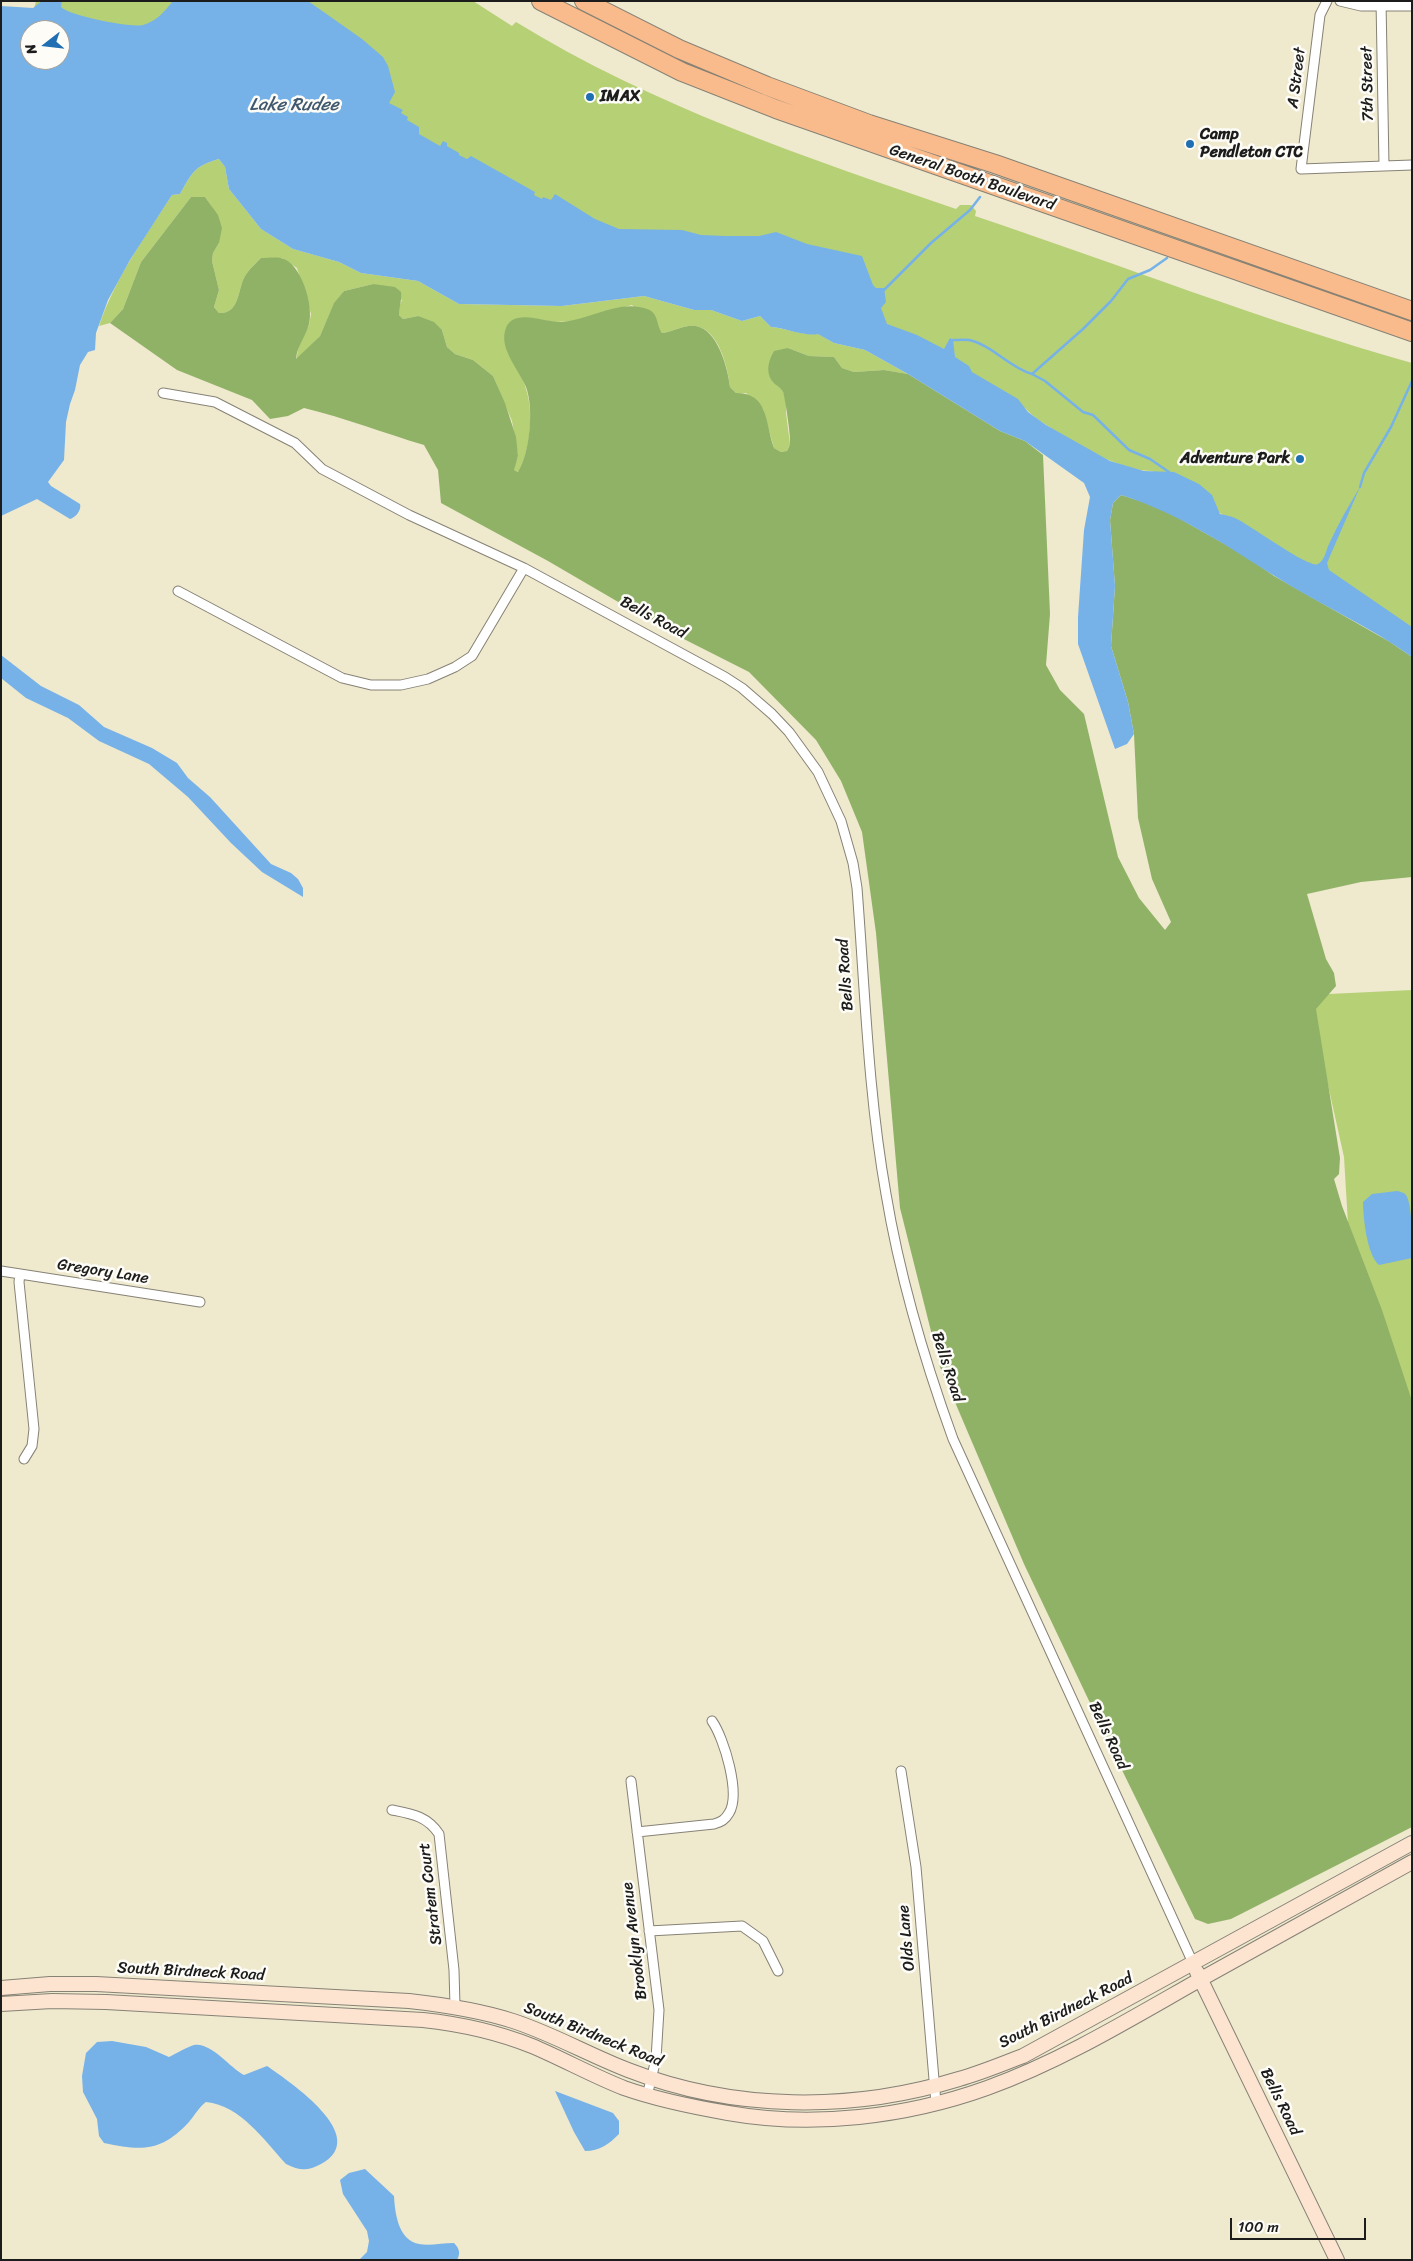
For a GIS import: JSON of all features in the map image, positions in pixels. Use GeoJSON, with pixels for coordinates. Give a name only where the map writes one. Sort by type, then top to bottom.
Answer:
{"type":"FeatureCollection","features":[{"type":"Feature","properties":{"kind":"highway","name":"General Booth Boulevard"},"geometry":{"type":"LineString","coordinates":[[541,1],[682,72],[776,109],[1412,332]]}},
{"type":"Feature","properties":{"kind":"highway","name":"General Booth Boulevard"},"geometry":{"type":"LineString","coordinates":[[584,1],[679,49],[776,90],[869,124],[995,164],[1412,311]]}},
{"type":"Feature","properties":{"kind":"main road","name":"South Birdneck Road"},"geometry":{"type":"LineString","coordinates":[[1,1988],[50,1984],[96,1984],[409,2001],[455,2006],[513,2020],[554,2036],[608,2062],[650,2078],[726,2096],[789,2102],[840,2102],[867,2099],[959,2079],[1023,2056],[1412,1843]]}},
{"type":"Feature","properties":{"kind":"main road","name":"South Birdneck Road"},"geometry":{"type":"LineString","coordinates":[[1,2004],[52,2001],[106,2002],[456,2024],[517,2041],[647,2096],[724,2113],[785,2119],[849,2117],[890,2112],[936,2103],[986,2088],[1028,2071],[1121,2024],[1412,1862]]}},
{"type":"Feature","properties":{"kind":"main road","name":"Bells Road"},"geometry":{"type":"LineString","coordinates":[[1193,1963],[1337,2260]]}},
{"type":"Feature","properties":{"kind":"street","name":"A Street"},"geometry":{"type":"LineString","coordinates":[[1327,1],[1320,14],[1301,169],[1412,165]]}},
{"type":"Feature","properties":{"kind":"street"},"geometry":{"type":"LineString","coordinates":[[1340,1],[1361,6],[1381,4],[1412,6]]}},
{"type":"Feature","properties":{"kind":"street","name":"7th Street"},"geometry":{"type":"LineString","coordinates":[[1381,4],[1384,166]]}},
{"type":"Feature","properties":{"kind":"street","name":"Bells Road"},"geometry":{"type":"LineString","coordinates":[[163,393],[215,402],[295,443],[322,469],[409,515],[524,568],[725,677],[742,688],[772,714],[807,755],[832,798],[854,863],[878,1141],[893,1235],[919,1338],[952,1439],[1193,1963]]}},
{"type":"Feature","properties":{"kind":"street"},"geometry":{"type":"LineString","coordinates":[[178,592],[342,678],[371,685],[402,685],[440,675],[472,656],[524,568]]}},
{"type":"Feature","properties":{"kind":"street","name":"Gregory Lane"},"geometry":{"type":"LineString","coordinates":[[1,1271],[200,1302]]}},
{"type":"Feature","properties":{"kind":"street"},"geometry":{"type":"LineString","coordinates":[[20,1274],[19,1282],[34,1429],[32,1446],[24,1459]]}},
{"type":"Feature","properties":{"kind":"street"},"geometry":{"type":"LineString","coordinates":[[638,1832],[714,1824],[724,1820],[730,1812],[733,1793],[727,1760],[717,1728],[712,1721]]}},
{"type":"Feature","properties":{"kind":"street","name":"Olds Lane"},"geometry":{"type":"LineString","coordinates":[[900,1771],[916,1867],[936,2103]]}},
{"type":"Feature","properties":{"kind":"street","name":"Brooklyn Avenue"},"geometry":{"type":"LineString","coordinates":[[631,1781],[659,2010],[656,2059],[647,2096]]}},
{"type":"Feature","properties":{"kind":"street","name":"Stratem Court"},"geometry":{"type":"LineString","coordinates":[[392,1810],[426,1819],[439,1834],[453,1960],[455,2006]]}},
{"type":"Feature","properties":{"kind":"street"},"geometry":{"type":"LineString","coordinates":[[649,1931],[742,1926],[763,1941],[778,1971]]}},
{"type":"Feature","properties":{"kind":"green space"},"geometry":{"type":"Polygon","coordinates":[[[36,1],[473,1],[512,26],[516,22],[568,52],[621,79],[730,128],[956,209],[960,205],[971,205],[976,211],[975,216],[1247,311],[1412,363],[1412,632],[1152,471],[1131,468],[1103,457],[1052,429],[1025,408],[70,34],[70,20],[31,20],[36,1]]]}},
{"type":"Feature","properties":{"kind":"green space"},"geometry":{"type":"Polygon","coordinates":[[[219,159],[225,167],[229,189],[261,229],[293,249],[339,262],[361,273],[418,281],[459,304],[562,306],[644,296],[694,310],[711,310],[742,321],[760,316],[771,327],[807,334],[817,333],[834,343],[865,350],[908,374],[884,370],[854,372],[842,368],[834,357],[809,356],[788,348],[772,381],[782,389],[786,400],[790,444],[787,451],[781,452],[774,448],[763,409],[746,393],[736,393],[730,387],[721,351],[711,335],[704,329],[692,326],[662,333],[632,305],[573,321],[554,322],[532,318],[507,350],[525,384],[530,409],[530,431],[526,453],[519,472],[513,470],[518,456],[512,421],[493,376],[473,360],[455,354],[447,347],[442,330],[418,316],[403,319],[399,315],[399,307],[402,300],[373,284],[344,291],[334,304],[320,336],[296,360],[299,346],[309,325],[311,314],[297,268],[282,258],[261,258],[243,280],[234,306],[230,310],[219,313],[214,307],[219,290],[212,261],[213,253],[219,243],[212,207],[205,197],[191,197],[141,262],[123,309],[110,323],[99,326],[113,291],[141,242],[172,195],[180,194],[195,171],[204,164],[219,159]]]}},
{"type":"Feature","properties":{"kind":"green space"},"geometry":{"type":"Polygon","coordinates":[[[191,197],[205,197],[218,215],[222,228],[212,261],[219,290],[214,307],[219,313],[230,310],[234,306],[243,280],[261,258],[281,258],[288,261],[295,267],[300,276],[310,307],[309,324],[296,359],[320,336],[334,303],[344,291],[373,284],[395,287],[401,292],[399,315],[403,319],[418,316],[434,322],[442,330],[447,347],[455,354],[473,360],[493,376],[505,403],[516,437],[518,456],[514,470],[518,472],[528,442],[530,406],[526,387],[505,345],[504,338],[508,323],[521,317],[562,322],[615,308],[626,307],[647,309],[654,313],[662,333],[692,326],[704,329],[716,342],[727,370],[730,387],[736,393],[747,394],[755,398],[760,404],[767,420],[774,448],[781,452],[787,451],[790,444],[790,433],[783,392],[772,381],[768,369],[774,351],[788,348],[809,356],[834,357],[842,368],[854,372],[884,370],[908,374],[1000,431],[1025,441],[1043,455],[1050,614],[1046,665],[1060,690],[1084,714],[1118,857],[1139,898],[1165,930],[1171,922],[1152,879],[1138,818],[1134,734],[1128,702],[1111,646],[1115,586],[1110,520],[1113,503],[1121,495],[1159,507],[1244,555],[1274,576],[1390,642],[1412,657],[1412,877],[1361,882],[1307,894],[1326,959],[1334,973],[1336,986],[1316,1009],[1340,1158],[1339,1174],[1334,1179],[1342,1206],[1382,1310],[1412,1401],[1412,1827],[1231,1919],[1208,1924],[1195,1919],[1024,1564],[940,1367],[900,1208],[876,933],[862,832],[841,781],[816,740],[749,672],[668,631],[548,561],[441,503],[438,470],[424,445],[304,408],[288,416],[270,419],[252,400],[177,370],[110,323],[123,309],[141,262],[191,197]]]}},
{"type":"Feature","properties":{"kind":"green space"},"geometry":{"type":"Polygon","coordinates":[[[1412,990],[1412,1418],[1349,1240],[1344,1157],[1308,995],[1412,990]]]}},
{"type":"Feature","properties":{"kind":"water","name":"Lake Rudee"},"geometry":{"type":"Polygon","coordinates":[[[42,1],[62,1],[61,7],[76,14],[127,25],[143,25],[156,19],[173,1],[308,1],[362,39],[383,57],[388,66],[395,92],[389,103],[403,110],[401,113],[408,117],[407,120],[419,127],[419,134],[440,146],[443,141],[447,143],[447,146],[459,153],[459,155],[467,159],[471,156],[535,192],[534,195],[542,199],[543,197],[551,200],[555,194],[595,219],[619,229],[682,230],[701,235],[725,236],[759,236],[776,232],[807,244],[862,256],[873,285],[876,288],[884,288],[886,302],[881,308],[887,324],[917,335],[944,349],[950,338],[953,340],[955,357],[969,366],[972,372],[1018,399],[1028,412],[1046,425],[1110,461],[1144,471],[1174,472],[1199,484],[1212,495],[1220,514],[1242,522],[1303,560],[1312,564],[1318,564],[1322,560],[1336,529],[1360,487],[1327,563],[1329,570],[1412,627],[1412,657],[1378,635],[1290,586],[1200,530],[1142,502],[1121,495],[1113,503],[1110,520],[1115,586],[1111,646],[1128,702],[1134,734],[1127,744],[1115,749],[1078,644],[1084,530],[1090,497],[1084,483],[1025,441],[1000,431],[908,374],[865,350],[834,343],[818,334],[813,335],[771,327],[760,316],[742,321],[711,310],[694,310],[644,296],[562,306],[459,304],[418,281],[361,273],[339,262],[293,249],[261,229],[229,189],[225,167],[219,159],[204,164],[191,176],[180,194],[172,195],[130,260],[108,300],[96,333],[95,350],[88,352],[80,365],[66,422],[64,460],[48,482],[51,486],[80,504],[79,511],[70,519],[37,499],[1,516],[1,6],[33,8],[42,1]]]}},
{"type":"Feature","properties":{"kind":"water"},"geometry":{"type":"Polygon","coordinates":[[[1,655],[41,686],[79,705],[104,727],[152,748],[177,763],[188,778],[210,797],[271,864],[291,873],[298,879],[303,888],[303,897],[262,872],[231,843],[188,797],[149,764],[99,741],[68,718],[26,698],[1,678],[1,655]]]}},
{"type":"Feature","properties":{"kind":"water"},"geometry":{"type":"Polygon","coordinates":[[[1402,1192],[1408,1198],[1412,1224],[1412,1258],[1379,1265],[1371,1253],[1365,1226],[1363,1202],[1372,1194],[1402,1192]]]}},
{"type":"Feature","properties":{"kind":"water"},"geometry":{"type":"Polygon","coordinates":[[[112,2041],[146,2047],[169,2057],[194,2045],[200,2045],[213,2051],[244,2075],[267,2066],[308,2097],[322,2111],[332,2125],[337,2140],[334,2153],[321,2164],[312,2168],[300,2169],[291,2166],[286,2164],[260,2134],[241,2117],[219,2105],[206,2102],[179,2132],[160,2144],[140,2148],[104,2143],[99,2136],[97,2119],[83,2092],[82,2076],[86,2053],[97,2042],[112,2041]]]}},
{"type":"Feature","properties":{"kind":"water"},"geometry":{"type":"Polygon","coordinates":[[[555,2091],[613,2113],[619,2121],[619,2134],[604,2146],[595,2150],[585,2151],[555,2091]]]}},
{"type":"Feature","properties":{"kind":"water"},"geometry":{"type":"Polygon","coordinates":[[[365,2169],[394,2196],[399,2225],[406,2237],[423,2245],[454,2243],[459,2251],[457,2260],[359,2260],[367,2252],[369,2241],[367,2231],[343,2194],[340,2180],[349,2173],[365,2169]]]}},
{"type":"Feature","properties":{"kind":"waterway"},"geometry":{"type":"LineString","coordinates":[[884,290],[931,243],[970,210],[980,197]]}},
{"type":"Feature","properties":{"kind":"waterway"},"geometry":{"type":"LineString","coordinates":[[953,340],[969,340],[981,344],[1016,367],[1032,374],[1083,329],[1111,301],[1128,279],[1150,270],[1167,258]]}},
{"type":"Feature","properties":{"kind":"waterway"},"geometry":{"type":"LineString","coordinates":[[1032,374],[1045,381],[1083,412],[1093,415],[1129,450],[1150,459],[1169,472]]}},
{"type":"Feature","properties":{"kind":"waterway"},"geometry":{"type":"LineString","coordinates":[[1360,487],[1364,473],[1391,427],[1412,381]]}},
{"type":"Feature","properties":{"kind":"place","name":"IMAX"},"geometry":{"type":"Point","coordinates":[590,97]}},
{"type":"Feature","properties":{"kind":"place","name":"Camp Pendleton CTC"},"geometry":{"type":"Point","coordinates":[1190,144]}},
{"type":"Feature","properties":{"kind":"place","name":"Adventure Park"},"geometry":{"type":"Point","coordinates":[1300,459]}}]}
